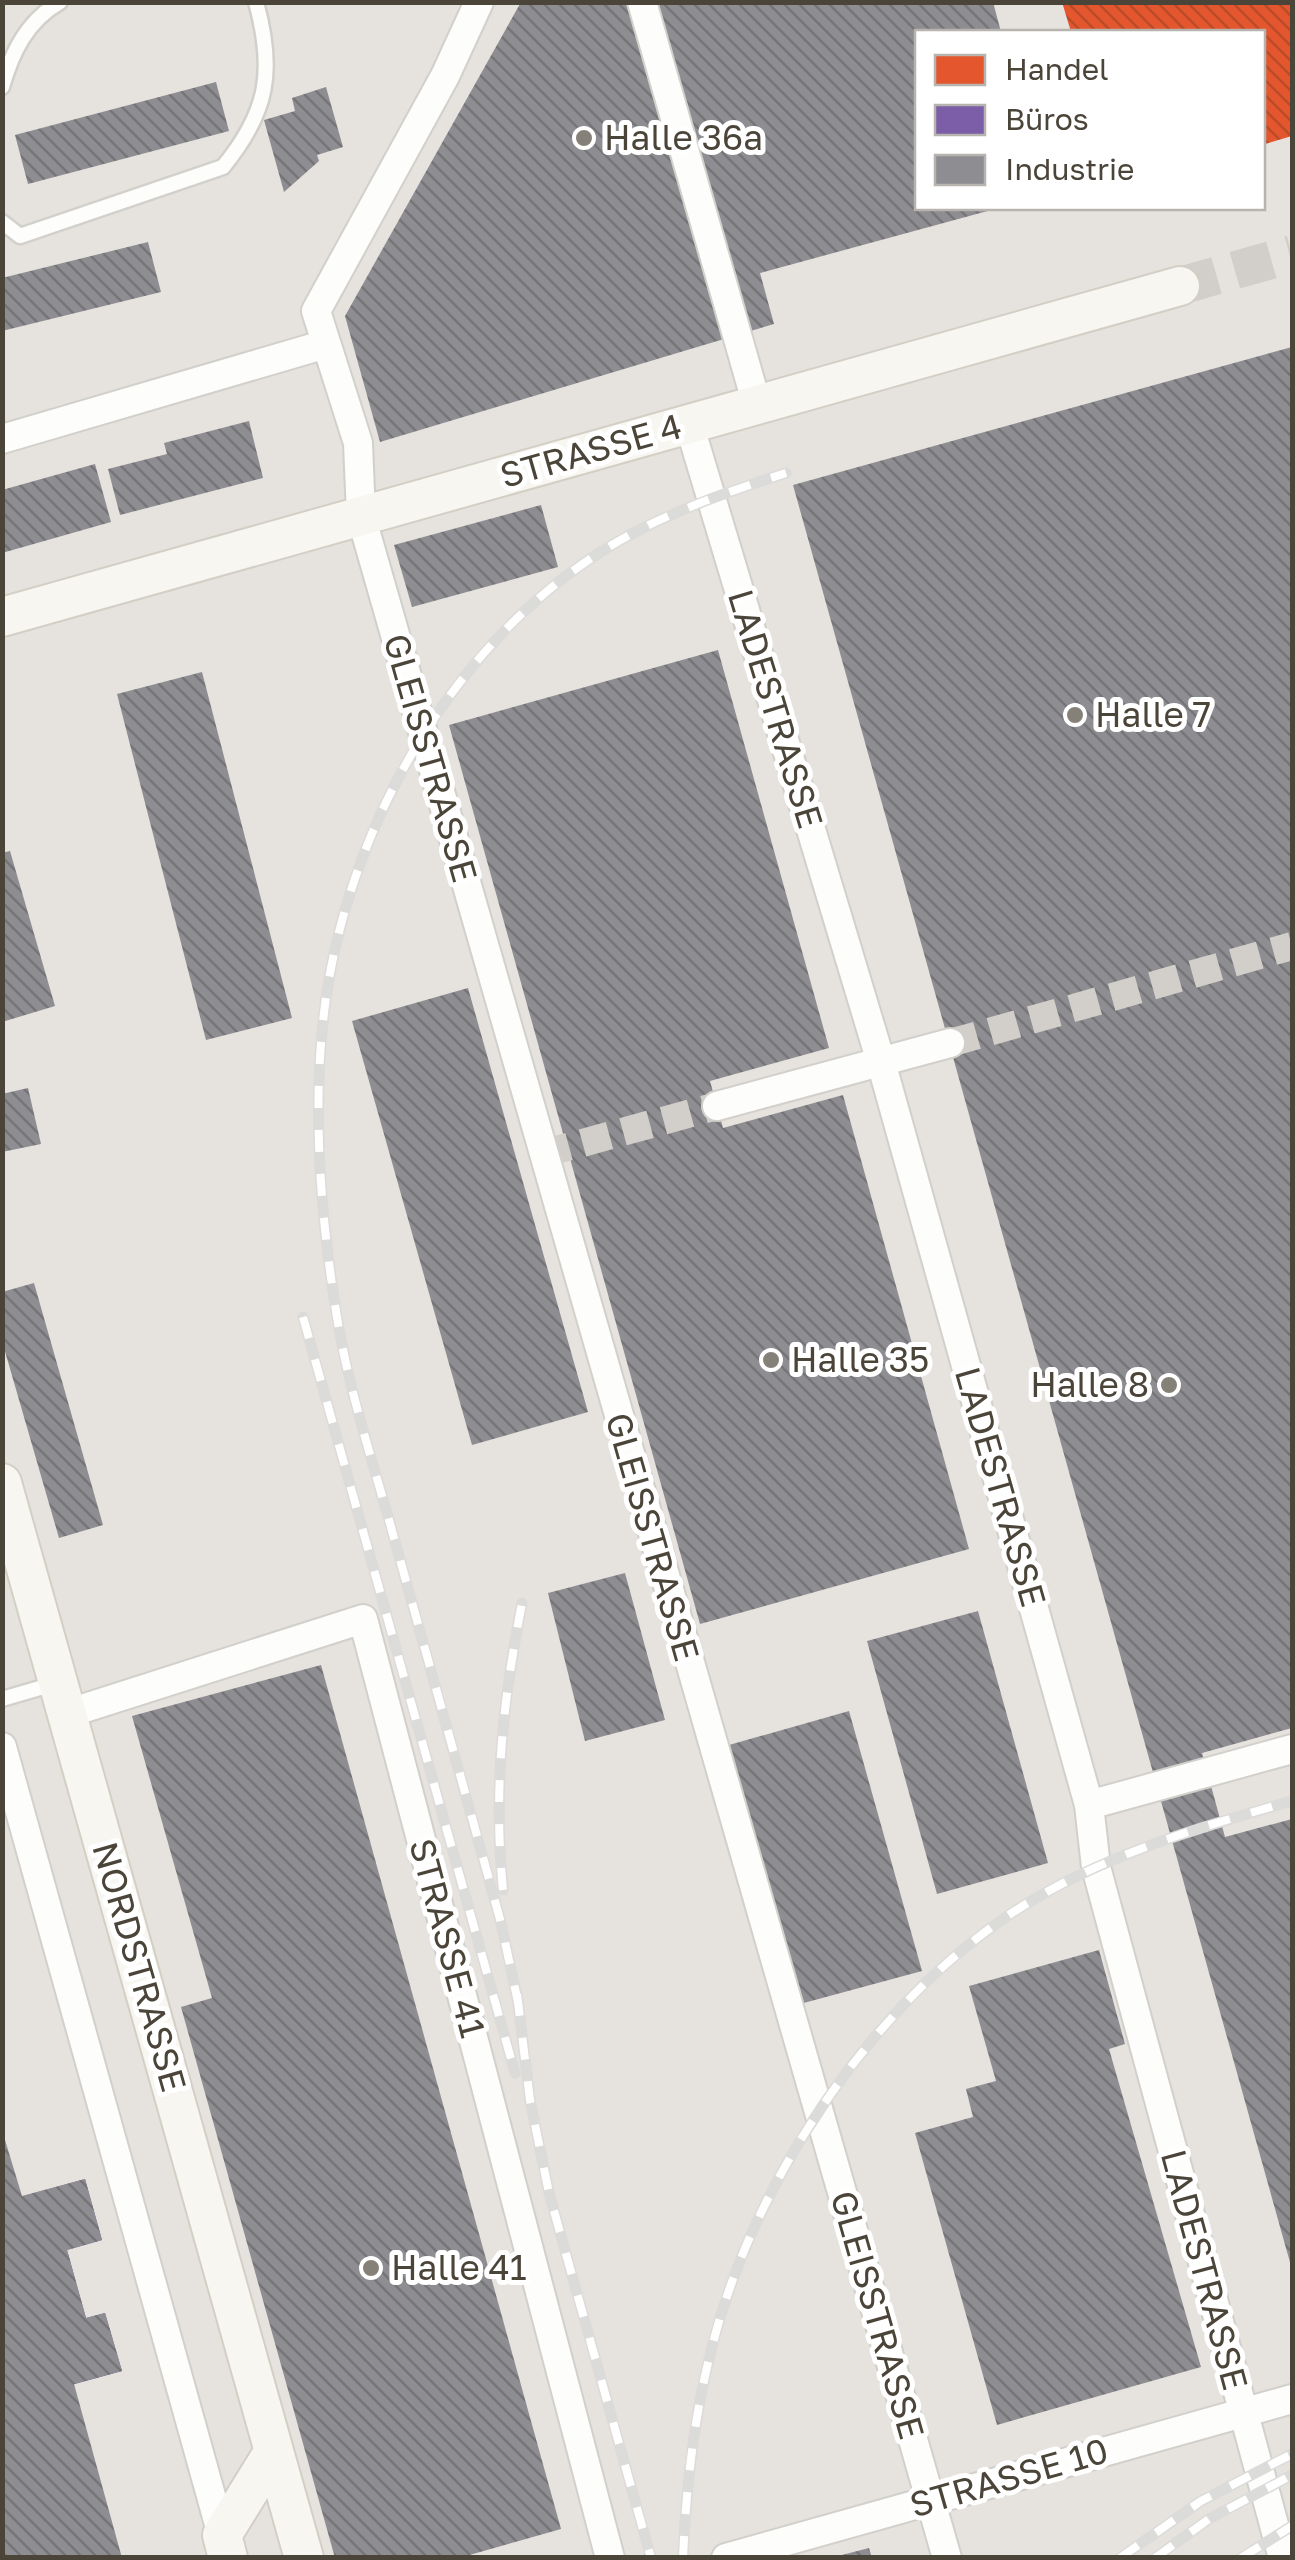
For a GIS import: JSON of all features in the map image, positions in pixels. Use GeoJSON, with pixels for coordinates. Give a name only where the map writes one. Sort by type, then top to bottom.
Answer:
{"type":"FeatureCollection","features":[{"type":"Feature","properties":{"kind":"street","name":"GLEISSTRASSE"},"geometry":{"type":"LineString","coordinates":[[479,2],[445,76],[316,311],[358,443],[362,516],[947,2558]]}},
{"type":"Feature","properties":{"kind":"street"},"geometry":{"type":"LineString","coordinates":[[642,2],[757,405]]}},
{"type":"Feature","properties":{"kind":"street","name":"STRASSE 4"},"geometry":{"type":"LineString","coordinates":[[2,617],[1180,286]]}},
{"type":"Feature","properties":{"kind":"street"},"geometry":{"type":"LineString","coordinates":[[2,440],[326,344]]}},
{"type":"Feature","properties":{"kind":"street","name":"LADESTRASSE"},"geometry":{"type":"LineString","coordinates":[[689,424],[881,1062],[1090,1805],[1096,1868],[1283,2558]]}},
{"type":"Feature","properties":{"kind":"street"},"geometry":{"type":"LineString","coordinates":[[717,1106],[950,1042]]}},
{"type":"Feature","properties":{"kind":"street","name":"NORDSTRASSE"},"geometry":{"type":"LineString","coordinates":[[2,1483],[304,2558]]}},
{"type":"Feature","properties":{"kind":"street","name":"STRASSE 41"},"geometry":{"type":"LineString","coordinates":[[62,1698],[363,1619],[610,2558]]}},
{"type":"Feature","properties":{"kind":"street","name":"NORDSTRASSE"},"geometry":{"type":"LineString","coordinates":[[2,1747],[225,2546]]}},
{"type":"Feature","properties":{"kind":"street"},"geometry":{"type":"LineString","coordinates":[[1090,1805],[1292,1749]]}},
{"type":"Feature","properties":{"kind":"street","name":"STRASSE 10"},"geometry":{"type":"LineString","coordinates":[[726,2558],[1292,2399]]}},
{"type":"Feature","properties":{"kind":"street","name":"NORDSTRASSE"},"geometry":{"type":"LineString","coordinates":[[225,2546],[274,2451]]}},
{"type":"Feature","properties":{"kind":"lane"},"geometry":{"type":"LineString","coordinates":[[2,87],[24,33],[60,2]]}},
{"type":"Feature","properties":{"kind":"lane"},"geometry":{"type":"LineString","coordinates":[[2,222],[20,236],[222,167],[244,142],[264,95],[266,40],[256,2]]}},
{"type":"Feature","properties":{"kind":"lane"},"geometry":{"type":"LineString","coordinates":[[2,1699],[62,1698]]}},
{"type":"Feature","properties":{"kind":"shaded area"},"geometry":{"type":"Polygon","coordinates":[[[3,3],[1292,3],[1292,2557],[2,2557],[3,3]]]}},
{"type":"Feature","properties":{"kind":"shaded area"},"geometry":{"type":"Polygon","coordinates":[[[723,1884],[891,2481],[656,2543],[532,1943],[723,1884]]]}},
{"type":"Feature","properties":{"kind":"building: Handel"},"geometry":{"type":"Polygon","coordinates":[[[1062,2],[1292,2],[1292,136],[1265,144],[1265,30],[1070,30],[1062,2]]]}},
{"type":"Feature","properties":{"kind":"building: Büros"},"geometry":{"type":"Polygon","coordinates":[[[85,2179],[102,2240],[67,2250],[86,2318],[105,2313],[122,2371],[2,2404],[2,2341],[47,2329],[29,2260],[2,2268],[2,2202],[85,2179]]]}},
{"type":"Feature","properties":{"kind":"building: Industrie","name":"Halle 36a"},"geometry":{"type":"Polygon","coordinates":[[[521,2],[993,2],[1000,30],[915,30],[915,210],[991,210],[760,273],[774,324],[380,442],[345,316],[521,2]]]}},
{"type":"Feature","properties":{"kind":"building: Industrie"},"geometry":{"type":"Polygon","coordinates":[[[216,82],[229,131],[28,184],[15,135],[216,82]]]}},
{"type":"Feature","properties":{"kind":"building: Industrie"},"geometry":{"type":"Polygon","coordinates":[[[326,87],[343,147],[317,155],[319,161],[284,192],[264,120],[295,111],[292,98],[326,87]]]}},
{"type":"Feature","properties":{"kind":"building: Industrie"},"geometry":{"type":"Polygon","coordinates":[[[148,242],[161,292],[2,331],[2,278],[148,242]]]}},
{"type":"Feature","properties":{"kind":"building: Industrie"},"geometry":{"type":"Polygon","coordinates":[[[1292,347],[1292,1728],[1202,1753],[1225,1837],[1292,1819],[1291,2266],[793,485],[1292,347]]]}},
{"type":"Feature","properties":{"kind":"building: Industrie"},"geometry":{"type":"Polygon","coordinates":[[[249,421],[263,478],[120,515],[108,469],[167,454],[164,443],[249,421]]]}},
{"type":"Feature","properties":{"kind":"building: Industrie"},"geometry":{"type":"Polygon","coordinates":[[[95,464],[111,522],[2,553],[2,490],[95,464]]]}},
{"type":"Feature","properties":{"kind":"building: Industrie"},"geometry":{"type":"Polygon","coordinates":[[[541,505],[558,567],[412,607],[394,545],[541,505]]]}},
{"type":"Feature","properties":{"kind":"building: Industrie"},"geometry":{"type":"Polygon","coordinates":[[[718,650],[829,1048],[710,1081],[723,1128],[843,1095],[969,1549],[700,1624],[449,725],[718,650]]]}},
{"type":"Feature","properties":{"kind":"building: Industrie"},"geometry":{"type":"Polygon","coordinates":[[[202,672],[292,1018],[206,1040],[117,694],[202,672]]]}},
{"type":"Feature","properties":{"kind":"building: Industrie"},"geometry":{"type":"Polygon","coordinates":[[[10,851],[55,1006],[2,1022],[2,853],[10,851]]]}},
{"type":"Feature","properties":{"kind":"building: Industrie"},"geometry":{"type":"Polygon","coordinates":[[[468,988],[588,1412],[472,1445],[352,1021],[468,988]]]}},
{"type":"Feature","properties":{"kind":"building: Industrie"},"geometry":{"type":"Polygon","coordinates":[[[28,1088],[41,1144],[2,1152],[2,1094],[28,1088]]]}},
{"type":"Feature","properties":{"kind":"building: Industrie"},"geometry":{"type":"Polygon","coordinates":[[[34,1283],[103,1525],[59,1538],[2,1341],[2,1292],[34,1283]]]}},
{"type":"Feature","properties":{"kind":"building: Industrie"},"geometry":{"type":"Polygon","coordinates":[[[625,1573],[665,1720],[585,1741],[548,1593],[625,1573]]]}},
{"type":"Feature","properties":{"kind":"building: Industrie"},"geometry":{"type":"Polygon","coordinates":[[[978,1611],[1048,1863],[937,1894],[867,1641],[978,1611]]]}},
{"type":"Feature","properties":{"kind":"building: Industrie","name":"Halle 41"},"geometry":{"type":"Polygon","coordinates":[[[321,1665],[561,2529],[459,2558],[335,2558],[181,2007],[212,1998],[132,1716],[321,1665]]]}},
{"type":"Feature","properties":{"kind":"building: Industrie"},"geometry":{"type":"Polygon","coordinates":[[[849,1711],[922,1971],[800,2004],[729,1745],[849,1711]]]}},
{"type":"Feature","properties":{"kind":"building: Industrie"},"geometry":{"type":"Polygon","coordinates":[[[1099,1950],[1125,2044],[1109,2049],[1201,2367],[997,2425],[915,2133],[973,2117],[966,2089],[996,2081],[969,1986],[1099,1950]]]}},
{"type":"Feature","properties":{"kind":"building: Industrie"},"geometry":{"type":"Polygon","coordinates":[[[2,2130],[22,2196],[85,2179],[102,2240],[67,2250],[86,2318],[105,2313],[122,2371],[74,2384],[122,2558],[2,2558],[2,2130]]]}},
{"type":"Feature","properties":{"kind":"building: Industrie"},"geometry":{"type":"Polygon","coordinates":[[[869,2548],[872,2558],[838,2558],[838,2556],[869,2548]]]}},
{"type":"Feature","properties":{"kind":"tunnel"},"geometry":{"type":"LineString","coordinates":[[1180,286],[1292,254]]}},
{"type":"Feature","properties":{"kind":"tunnel"},"geometry":{"type":"LineString","coordinates":[[950,1043],[1292,946]]}},
{"type":"Feature","properties":{"kind":"tunnel"},"geometry":{"type":"LineString","coordinates":[[542,1154],[717,1106]]}},
{"type":"Feature","properties":{"kind":"railway"},"geometry":{"type":"LineString","coordinates":[[519,2007],[501,1923],[342,1345],[325,1234],[319,1148],[320,1062],[329,979],[345,911],[368,844],[398,778],[435,717],[478,660],[528,608],[583,564],[660,520],[786,473]]}},
{"type":"Feature","properties":{"kind":"railway"},"geometry":{"type":"LineString","coordinates":[[303,1317],[515,2073]]}},
{"type":"Feature","properties":{"kind":"railway"},"geometry":{"type":"LineString","coordinates":[[503,1890],[499,1817],[502,1746],[522,1603]]}},
{"type":"Feature","properties":{"kind":"railway"},"geometry":{"type":"LineString","coordinates":[[683,2558],[700,2399],[731,2286],[786,2165],[862,2052],[955,1956],[1039,1896],[1144,1847],[1292,1801]]}},
{"type":"Feature","properties":{"kind":"railway"},"geometry":{"type":"LineString","coordinates":[[517,1994],[530,2100],[549,2193],[651,2558]]}},
{"type":"Feature","properties":{"kind":"railway"},"geometry":{"type":"LineString","coordinates":[[1120,2558],[1201,2501],[1292,2454]]}},
{"type":"Feature","properties":{"kind":"railway"},"geometry":{"type":"LineString","coordinates":[[1155,2558],[1209,2519],[1292,2475]]}},
{"type":"Feature","properties":{"kind":"railway"},"geometry":{"type":"LineString","coordinates":[[1241,2558],[1292,2526]]}},
{"type":"Feature","properties":{"kind":"place","name":"Halle 36a"},"geometry":{"type":"Point","coordinates":[584,138]}},
{"type":"Feature","properties":{"kind":"place","name":"Halle 7"},"geometry":{"type":"Point","coordinates":[1075,715]}},
{"type":"Feature","properties":{"kind":"place","name":"Halle 35"},"geometry":{"type":"Point","coordinates":[771,1360]}},
{"type":"Feature","properties":{"kind":"place","name":"Halle 8"},"geometry":{"type":"Point","coordinates":[1169,1385]}},
{"type":"Feature","properties":{"kind":"place","name":"Halle 41"},"geometry":{"type":"Point","coordinates":[371,2268]}}]}
